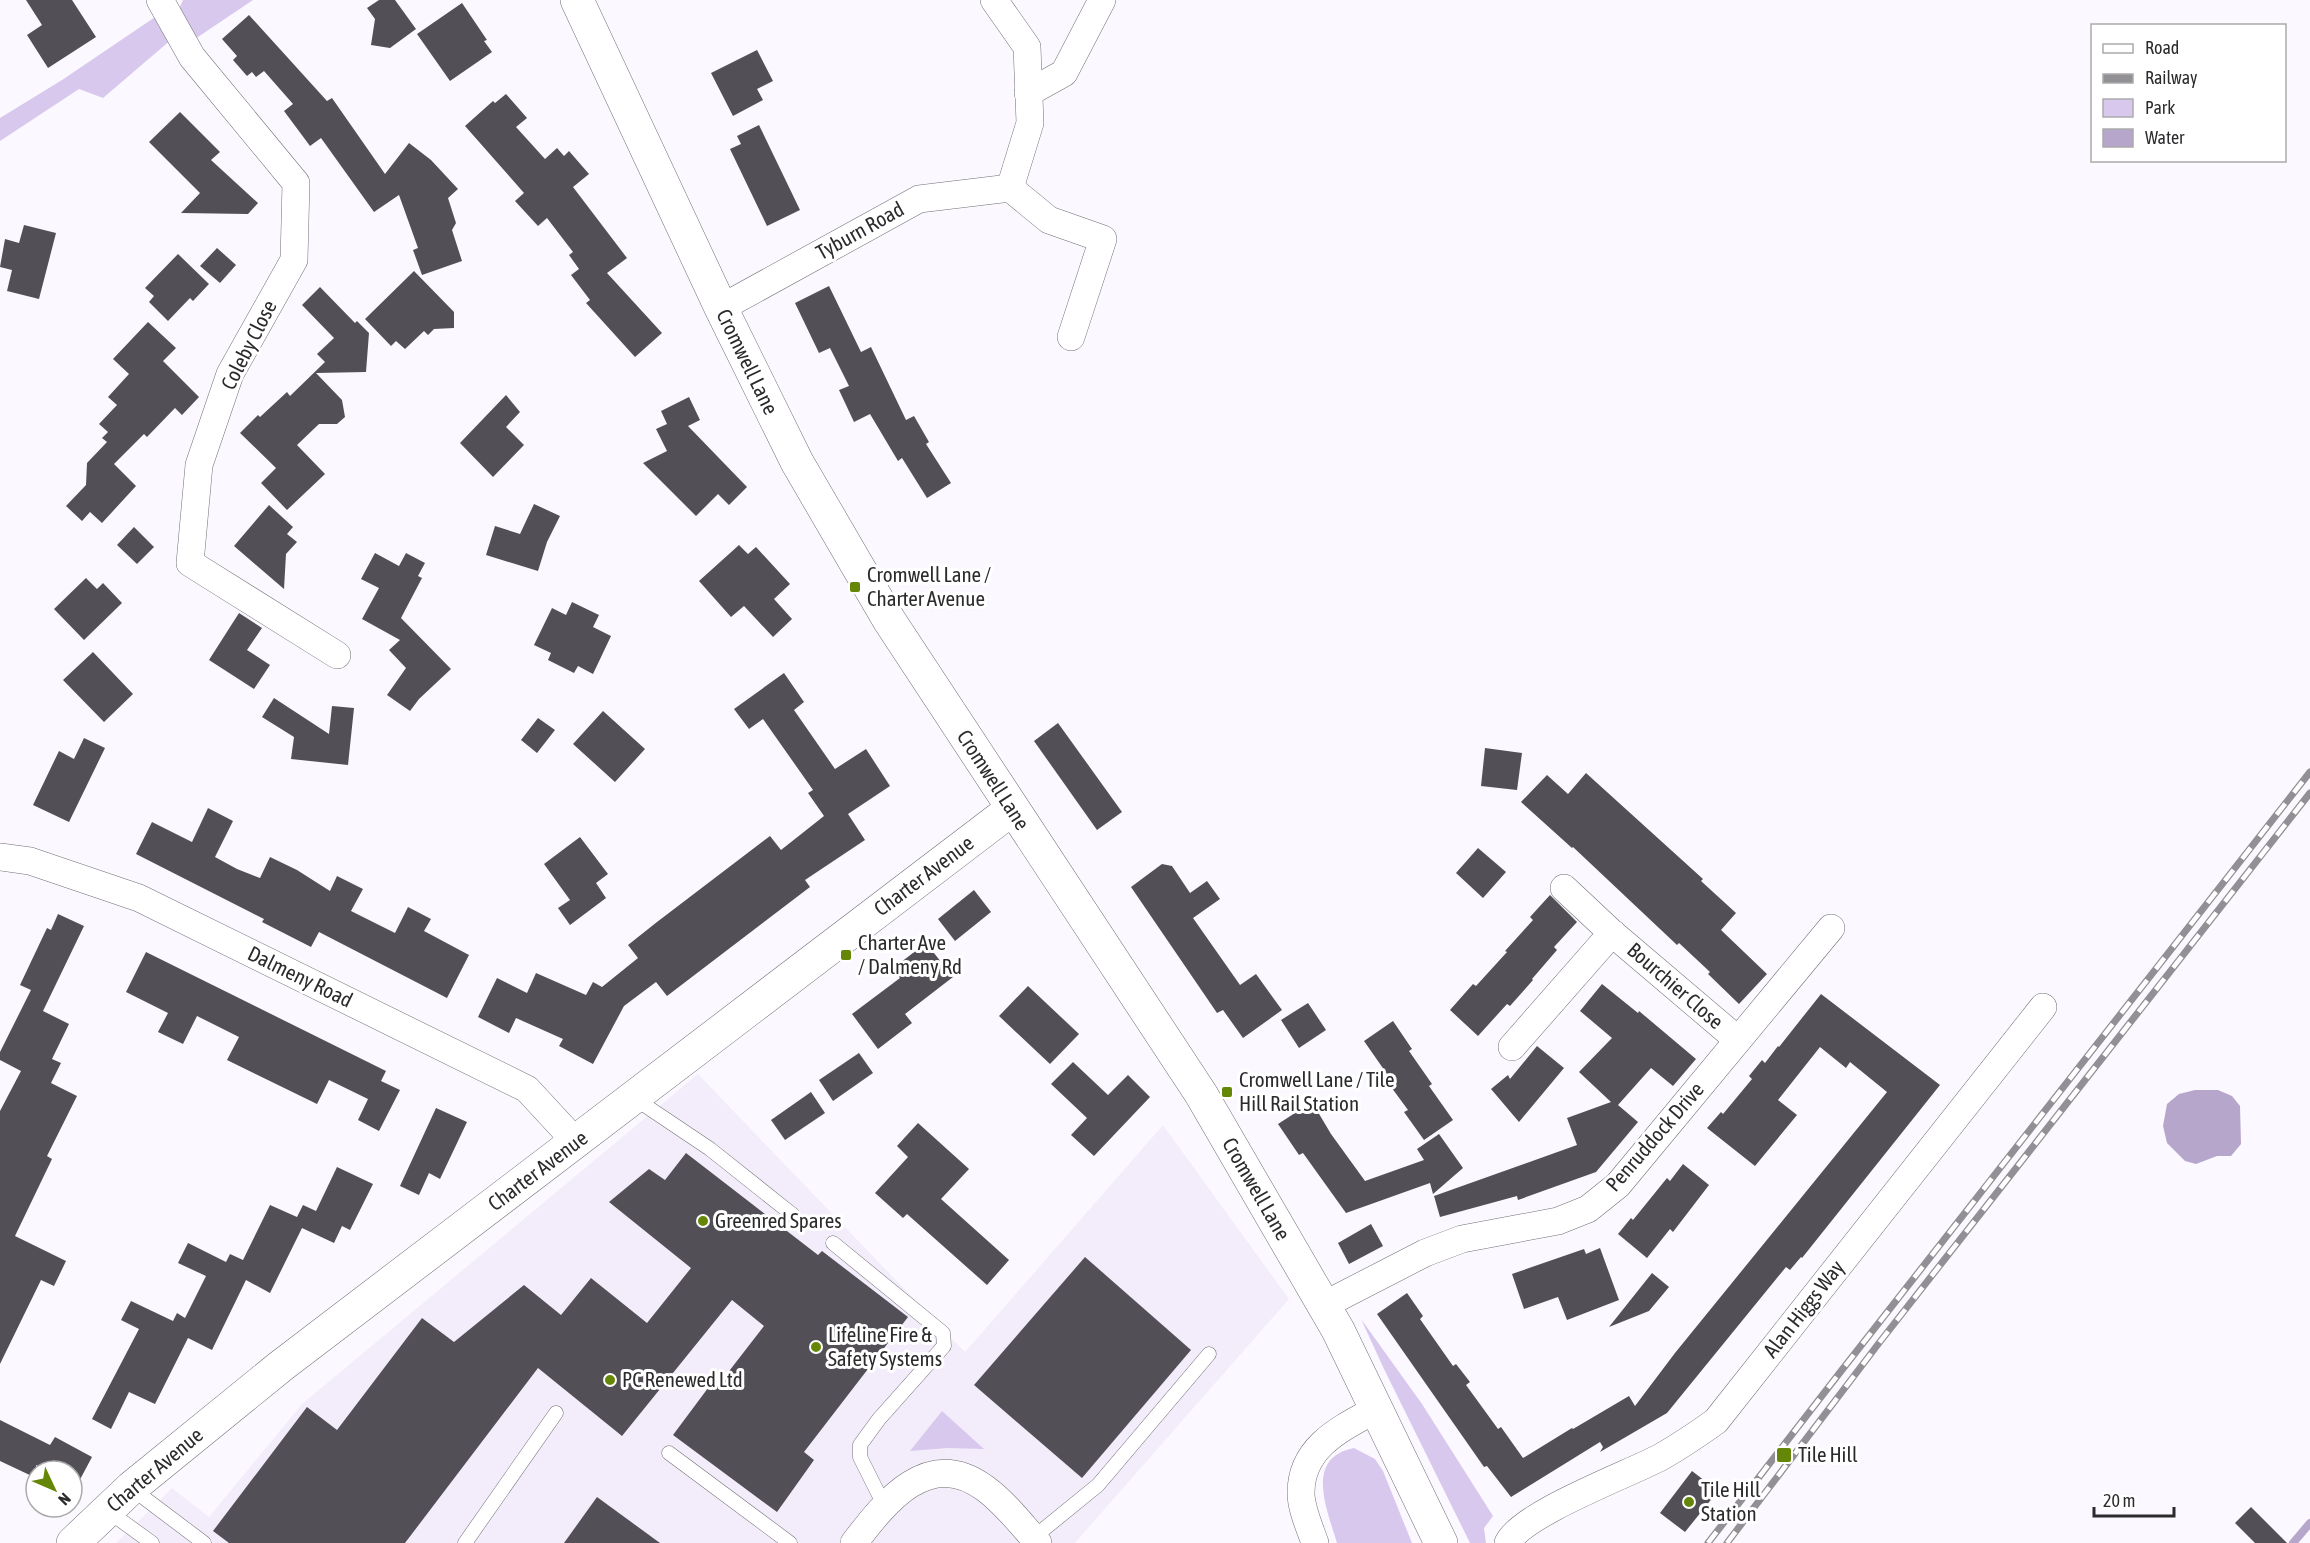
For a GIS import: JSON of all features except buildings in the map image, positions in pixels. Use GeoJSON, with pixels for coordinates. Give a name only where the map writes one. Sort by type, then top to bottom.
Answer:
{"type":"FeatureCollection","features":[{"type":"Feature","properties":{"kind":"street","name":"Coleby Close"},"geometry":{"type":"LineString","coordinates":[[160,0],[192,57],[296,183],[294,260],[230,375],[199,465],[190,563],[337,655]]}},
{"type":"Feature","properties":{"kind":"street","name":"Cromwell Lane"},"geometry":{"type":"LineString","coordinates":[[577,0],[721,308],[797,462],[889,620],[1201,1094],[1324,1305],[1442,1543]]}},
{"type":"Feature","properties":{"kind":"street"},"geometry":{"type":"LineString","coordinates":[[994,0],[1027,47],[1030,123],[1010,188],[1049,220],[1104,239],[1071,337]]}},
{"type":"Feature","properties":{"kind":"street"},"geometry":{"type":"LineString","coordinates":[[1028,93],[1064,73],[1102,0]]}},
{"type":"Feature","properties":{"kind":"street","name":"Tyburn Road"},"geometry":{"type":"LineString","coordinates":[[721,308],[919,199],[1010,188]]}},
{"type":"Feature","properties":{"kind":"street","name":"Charter Avenue"},"geometry":{"type":"LineString","coordinates":[[73,1543],[131,1488],[281,1366],[1012,809]]}},
{"type":"Feature","properties":{"kind":"street","name":"Dalmeny Road"},"geometry":{"type":"LineString","coordinates":[[0,857],[30,861],[139,898],[527,1089],[576,1142]]}},
{"type":"Feature","properties":{"kind":"street","name":"Bourchier Close"},"geometry":{"type":"LineString","coordinates":[[1564,888],[1612,933],[1738,1040]]}},
{"type":"Feature","properties":{"kind":"street","name":"Penruddock Drive"},"geometry":{"type":"LineString","coordinates":[[1324,1305],[1425,1253],[1462,1239],[1558,1221],[1588,1209],[1618,1185],[1831,927]]}},
{"type":"Feature","properties":{"kind":"street","name":"Bourchier Close"},"geometry":{"type":"LineString","coordinates":[[1512,1047],[1612,933]]}},
{"type":"Feature","properties":{"kind":"street","name":"Alan Higgs Way"},"geometry":{"type":"LineString","coordinates":[[1508,1543],[1520,1529],[1542,1514],[1660,1458],[1716,1421],[2043,1007]]}},
{"type":"Feature","properties":{"kind":"street"},"geometry":{"type":"LineString","coordinates":[[1315,1543],[1301,1495],[1304,1469],[1320,1445],[1342,1428],[1375,1410]]}},
{"type":"Feature","properties":{"kind":"street"},"geometry":{"type":"LineString","coordinates":[[854,1543],[884,1505],[903,1488],[920,1479],[947,1474],[973,1482],[987,1490],[1036,1540]]}},
{"type":"Feature","properties":{"kind":"lane"},"geometry":{"type":"LineString","coordinates":[[634,1098],[710,1149],[793,1215]]}},
{"type":"Feature","properties":{"kind":"lane"},"geometry":{"type":"LineString","coordinates":[[832,1243],[943,1333],[944,1346],[879,1419],[860,1445],[860,1456],[884,1505]]}},
{"type":"Feature","properties":{"kind":"lane"},"geometry":{"type":"LineString","coordinates":[[1036,1540],[1098,1485],[1209,1354]]}},
{"type":"Feature","properties":{"kind":"lane"},"geometry":{"type":"LineString","coordinates":[[465,1543],[556,1413]]}},
{"type":"Feature","properties":{"kind":"lane"},"geometry":{"type":"LineString","coordinates":[[669,1453],[790,1543]]}},
{"type":"Feature","properties":{"kind":"lane"},"geometry":{"type":"LineString","coordinates":[[131,1488],[204,1543]]}},
{"type":"Feature","properties":{"kind":"lane"},"geometry":{"type":"LineString","coordinates":[[106,1510],[152,1543]]}},
{"type":"Feature","properties":{"kind":"shaded area"},"geometry":{"type":"Polygon","coordinates":[[[698,1074],[965,1352],[1163,1125],[1289,1299],[1075,1543],[116,1543],[172,1488],[209,1517],[302,1404],[698,1074]]]}},
{"type":"Feature","properties":{"kind":"green space"},"geometry":{"type":"Polygon","coordinates":[[[183,0],[253,0],[195,39],[179,9],[183,0]]]}},
{"type":"Feature","properties":{"kind":"green space"},"geometry":{"type":"Polygon","coordinates":[[[167,9],[179,33],[103,98],[79,89],[0,141],[0,118],[62,80],[167,9]]]}},
{"type":"Feature","properties":{"kind":"green space"},"geometry":{"type":"Polygon","coordinates":[[[1361,1319],[1422,1404],[1493,1516],[1484,1528],[1486,1543],[1470,1543],[1361,1319]]]}},
{"type":"Feature","properties":{"kind":"green space"},"geometry":{"type":"Polygon","coordinates":[[[942,1411],[984,1449],[948,1448],[910,1451],[942,1411]]]}},
{"type":"Feature","properties":{"kind":"green space"},"geometry":{"type":"Polygon","coordinates":[[[1354,1448],[1375,1459],[1383,1471],[1412,1543],[1337,1543],[1325,1501],[1324,1473],[1329,1462],[1339,1454],[1354,1448]]]}},
{"type":"Feature","properties":{"kind":"water"},"geometry":{"type":"Polygon","coordinates":[[[2195,1090],[2218,1090],[2232,1096],[2240,1106],[2241,1144],[2231,1156],[2217,1156],[2196,1164],[2185,1161],[2167,1143],[2163,1126],[2167,1104],[2179,1094],[2195,1090]]]}},
{"type":"Feature","properties":{"kind":"waterway"},"geometry":{"type":"LineString","coordinates":[[2293,1543],[2310,1523]]}},
{"type":"Feature","properties":{"kind":"railway"},"geometry":{"type":"LineString","coordinates":[[1708,1543],[2310,772]]}},
{"type":"Feature","properties":{"kind":"railway"},"geometry":{"type":"LineString","coordinates":[[1727,1543],[1879,1343],[2310,793]]}},
{"type":"Feature","properties":{"kind":"place","name":"Cromwell Lane / Charter Avenue"},"geometry":{"type":"Point","coordinates":[855,587]}},
{"type":"Feature","properties":{"kind":"place","name":"Charter Ave / Dalmeny Rd"},"geometry":{"type":"Point","coordinates":[846,955]}},
{"type":"Feature","properties":{"kind":"place","name":"Cromwell Lane / Tile Hill Rail Station"},"geometry":{"type":"Point","coordinates":[1227,1092]}},
{"type":"Feature","properties":{"kind":"place","name":"Greenred Spares"},"geometry":{"type":"Point","coordinates":[703,1221]}},
{"type":"Feature","properties":{"kind":"place","name":"Lifeline Fire & Safety Systems"},"geometry":{"type":"Point","coordinates":[816,1347]}},
{"type":"Feature","properties":{"kind":"place","name":"PC Renewed Ltd"},"geometry":{"type":"Point","coordinates":[610,1380]}},
{"type":"Feature","properties":{"kind":"place","name":"Tile Hill"},"geometry":{"type":"Point","coordinates":[1784,1455]}},
{"type":"Feature","properties":{"kind":"place","name":"Tile Hill Station"},"geometry":{"type":"Point","coordinates":[1689,1502]}}]}
